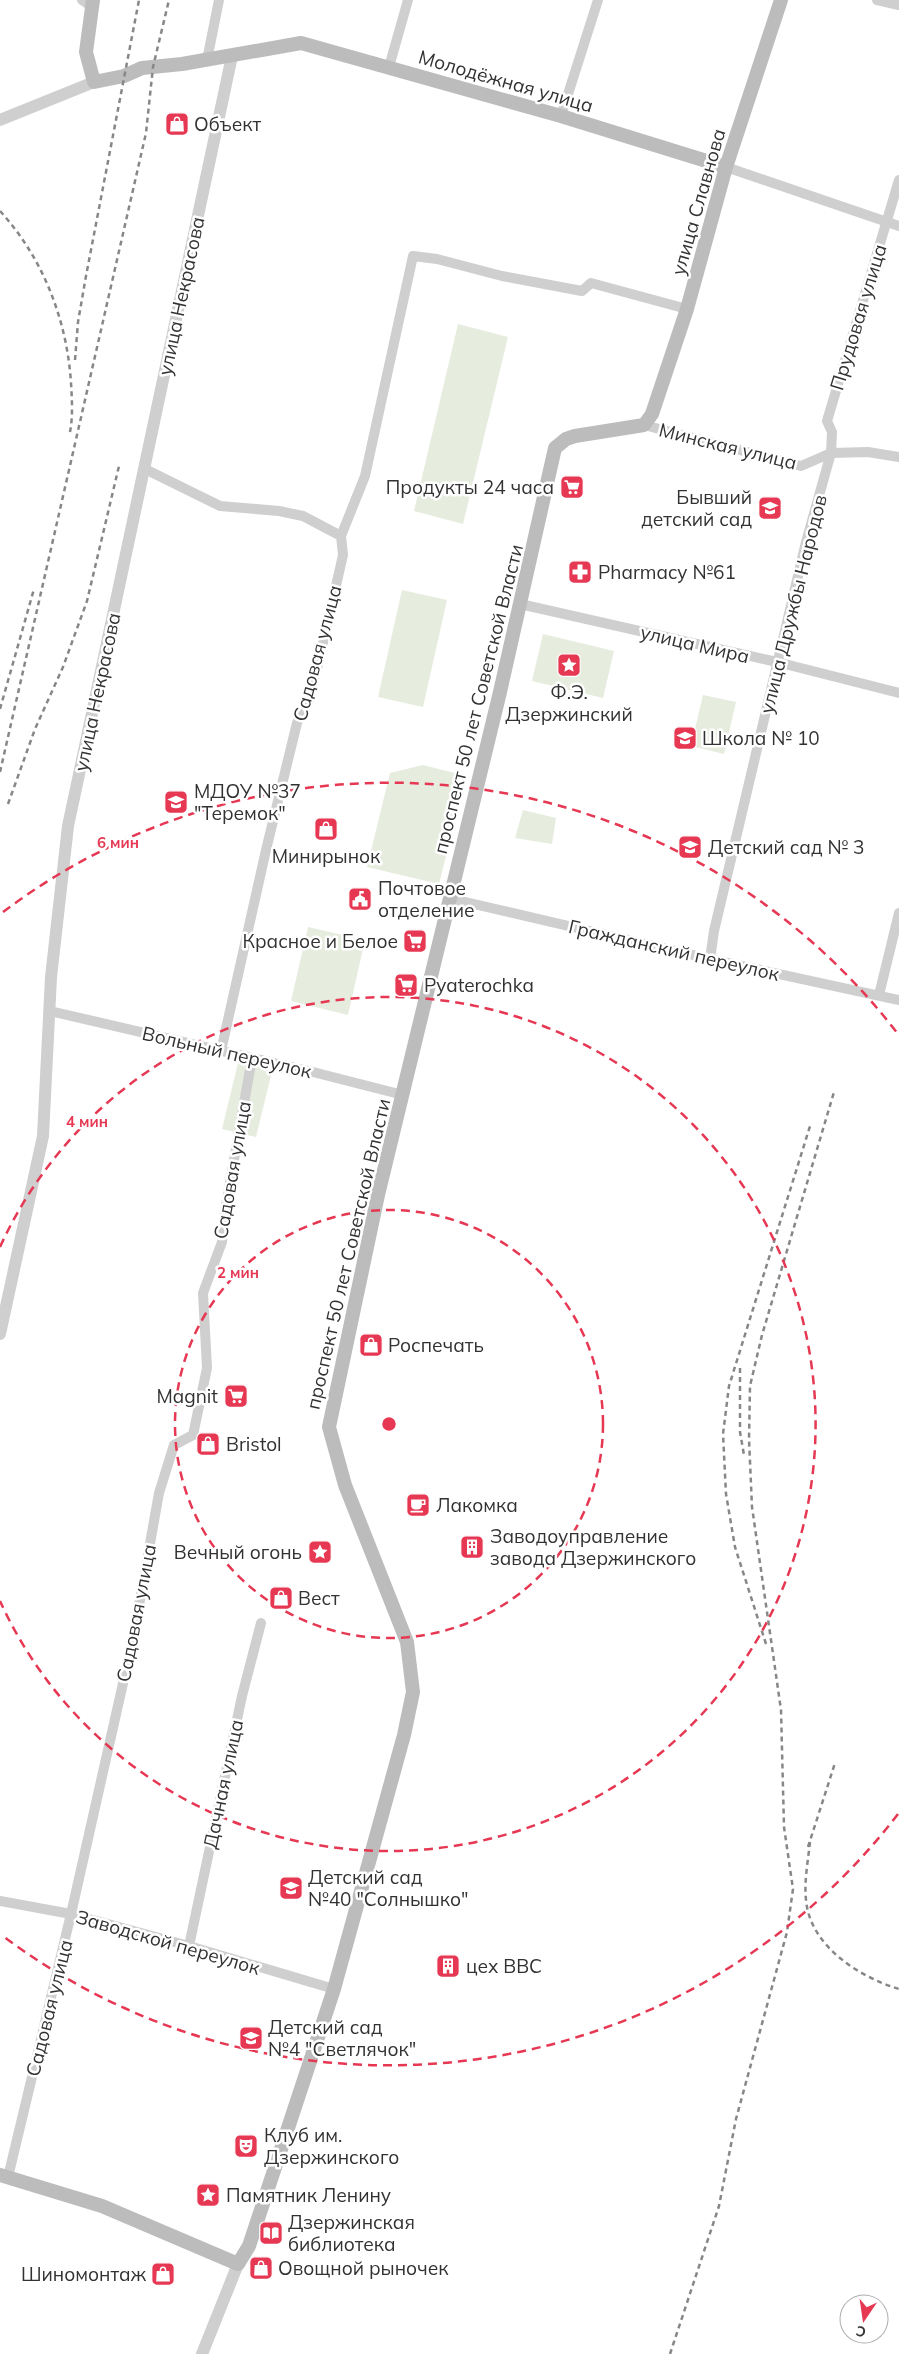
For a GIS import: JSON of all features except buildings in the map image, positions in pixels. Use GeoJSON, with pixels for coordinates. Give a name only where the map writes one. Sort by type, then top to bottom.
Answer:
{"type":"FeatureCollection","features":[{"type":"Feature","properties":{"kind":"main road","name":"улица Славнова"},"geometry":{"type":"LineString","coordinates":[[648,420],[687,308],[726,167],[781,0]]}},
{"type":"Feature","properties":{"kind":"main road"},"geometry":{"type":"LineString","coordinates":[[89,2],[86,52],[94,82]]}},
{"type":"Feature","properties":{"kind":"main road","name":"Молодёжная улица"},"geometry":{"type":"LineString","coordinates":[[94,82],[124,76],[142,68],[207,60],[301,44],[561,116],[726,167]]}},
{"type":"Feature","properties":{"kind":"main road","name":"проспект 50 лет Советской Власти"},"geometry":{"type":"LineString","coordinates":[[238,2264],[249,2246],[334,1989],[404,1735],[413,1692],[407,1642],[345,1485],[329,1427],[376,1205],[448,898],[520,604],[555,448],[566,439],[575,436],[648,420]]}},
{"type":"Feature","properties":{"kind":"main road"},"geometry":{"type":"LineString","coordinates":[[2,2176],[102,2206],[238,2264]]}},
{"type":"Feature","properties":{"kind":"street"},"geometry":{"type":"LineString","coordinates":[[207,60],[219,0]]}},
{"type":"Feature","properties":{"kind":"street"},"geometry":{"type":"LineString","coordinates":[[388,67],[408,0]]}},
{"type":"Feature","properties":{"kind":"street"},"geometry":{"type":"LineString","coordinates":[[561,116],[598,0]]}},
{"type":"Feature","properties":{"kind":"street"},"geometry":{"type":"LineString","coordinates":[[876,0],[899,5]]}},
{"type":"Feature","properties":{"kind":"street","name":"улица Некрасова"},"geometry":{"type":"LineString","coordinates":[[0,1334],[43,1136],[51,977],[68,826],[232,56]]}},
{"type":"Feature","properties":{"kind":"street"},"geometry":{"type":"LineString","coordinates":[[0,120],[94,82]]}},
{"type":"Feature","properties":{"kind":"street","name":"Молодёжная улица"},"geometry":{"type":"LineString","coordinates":[[726,167],[899,226]]}},
{"type":"Feature","properties":{"kind":"street","name":"Прудовая улица"},"geometry":{"type":"LineString","coordinates":[[831,453],[832,432],[827,421],[899,180]]}},
{"type":"Feature","properties":{"kind":"street","name":"Садовая улица"},"geometry":{"type":"LineString","coordinates":[[221,1051],[297,724],[307,701],[317,669],[344,555],[341,536],[366,476],[413,256],[437,259],[502,276],[582,291],[591,283],[687,308]]}},
{"type":"Feature","properties":{"kind":"street","name":"Минская улица"},"geometry":{"type":"LineString","coordinates":[[648,420],[801,466],[831,453],[868,452],[899,457]]}},
{"type":"Feature","properties":{"kind":"street","name":"улица Дружбы Народов"},"geometry":{"type":"LineString","coordinates":[[710,959],[714,931],[806,542],[831,453]]}},
{"type":"Feature","properties":{"kind":"street"},"geometry":{"type":"LineString","coordinates":[[145,470],[220,506],[279,511],[303,516],[341,536]]}},
{"type":"Feature","properties":{"kind":"street","name":"улица Мира"},"geometry":{"type":"LineString","coordinates":[[520,604],[778,662],[899,693]]}},
{"type":"Feature","properties":{"kind":"street","name":"Гражданский переулок"},"geometry":{"type":"LineString","coordinates":[[448,898],[710,959],[899,1000]]}},
{"type":"Feature","properties":{"kind":"street"},"geometry":{"type":"LineString","coordinates":[[879,996],[899,914]]}},
{"type":"Feature","properties":{"kind":"street","name":"Вольный переулок"},"geometry":{"type":"LineString","coordinates":[[50,1011],[403,1095]]}},
{"type":"Feature","properties":{"kind":"street","name":"Садовая улица"},"geometry":{"type":"LineString","coordinates":[[2,2176],[71,1914],[132,1639],[159,1493],[174,1445],[193,1435],[207,1368],[203,1293],[222,1242],[236,1143],[252,1058]]}},
{"type":"Feature","properties":{"kind":"street","name":"Дачная улица"},"geometry":{"type":"LineString","coordinates":[[189,1946],[242,1696],[261,1623]]}},
{"type":"Feature","properties":{"kind":"street","name":"Заводской переулок"},"geometry":{"type":"LineString","coordinates":[[0,1901],[71,1914],[189,1946],[334,1989]]}},
{"type":"Feature","properties":{"kind":"street","name":"проспект 50 лет Советской Власти"},"geometry":{"type":"LineString","coordinates":[[202,2354],[238,2264]]}},
{"type":"Feature","properties":{"kind":"shaded area"},"geometry":{"type":"Polygon","coordinates":[[[458,324],[508,337],[463,524],[414,511],[458,324]]]}},
{"type":"Feature","properties":{"kind":"shaded area"},"geometry":{"type":"Polygon","coordinates":[[[402,590],[447,600],[423,707],[378,697],[402,590]]]}},
{"type":"Feature","properties":{"kind":"shaded area"},"geometry":{"type":"Polygon","coordinates":[[[543,634],[614,651],[603,698],[532,681],[543,634]]]}},
{"type":"Feature","properties":{"kind":"shaded area"},"geometry":{"type":"Polygon","coordinates":[[[703,695],[736,702],[724,754],[691,746],[703,695]]]}},
{"type":"Feature","properties":{"kind":"shaded area"},"geometry":{"type":"Polygon","coordinates":[[[423,765],[466,776],[439,884],[367,867],[390,773],[423,765]]]}},
{"type":"Feature","properties":{"kind":"shaded area"},"geometry":{"type":"Polygon","coordinates":[[[523,810],[556,818],[552,844],[515,838],[523,810]]]}},
{"type":"Feature","properties":{"kind":"shaded area"},"geometry":{"type":"Polygon","coordinates":[[[308,927],[365,940],[348,1015],[291,1001],[308,927]]]}},
{"type":"Feature","properties":{"kind":"shaded area"},"geometry":{"type":"Polygon","coordinates":[[[239,1059],[273,1067],[256,1137],[222,1129],[239,1059]]]}},
{"type":"Feature","properties":{"kind":"railway"},"geometry":{"type":"LineString","coordinates":[[75,360],[78,322],[86,276],[139,0]]}},
{"type":"Feature","properties":{"kind":"railway"},"geometry":{"type":"LineString","coordinates":[[0,772],[146,133],[153,67],[169,0]]}},
{"type":"Feature","properties":{"kind":"railway"},"geometry":{"type":"LineString","coordinates":[[0,211],[29,249],[50,291],[58,313],[69,359],[72,402],[70,432]]}},
{"type":"Feature","properties":{"kind":"railway"},"geometry":{"type":"LineString","coordinates":[[8,804],[35,729],[63,667],[87,601],[119,466]]}},
{"type":"Feature","properties":{"kind":"railway"},"geometry":{"type":"LineString","coordinates":[[0,709],[34,589]]}},
{"type":"Feature","properties":{"kind":"railway"},"geometry":{"type":"LineString","coordinates":[[670,2354],[719,2206],[736,2119],[787,1932],[793,1889],[784,1827],[781,1710],[752,1507],[749,1439],[750,1386],[762,1335],[834,1092]]}},
{"type":"Feature","properties":{"kind":"railway"},"geometry":{"type":"LineString","coordinates":[[766,1644],[735,1547],[726,1494],[723,1434],[729,1386],[811,1123]]}},
{"type":"Feature","properties":{"kind":"railway"},"geometry":{"type":"LineString","coordinates":[[740,1368],[740,1432],[744,1455]]}},
{"type":"Feature","properties":{"kind":"railway"},"geometry":{"type":"LineString","coordinates":[[808,1847],[835,1763]]}},
{"type":"Feature","properties":{"kind":"railway"},"geometry":{"type":"LineString","coordinates":[[810,1842],[806,1878],[806,1900],[810,1917],[817,1932],[827,1945],[853,1968],[884,1984],[899,1989]]}},
{"type":"Feature","properties":{"kind":"place","name":"Объект"},"geometry":{"type":"Point","coordinates":[177,124]}},
{"type":"Feature","properties":{"kind":"place","name":"Продукты 24 часа"},"geometry":{"type":"Point","coordinates":[572,487]}},
{"type":"Feature","properties":{"kind":"place","name":"Бывший детский сад"},"geometry":{"type":"Point","coordinates":[770,508]}},
{"type":"Feature","properties":{"kind":"place","name":"Pharmacy №61"},"geometry":{"type":"Point","coordinates":[580,572]}},
{"type":"Feature","properties":{"kind":"place","name":"Ф.Э. Дзержинский"},"geometry":{"type":"Point","coordinates":[569,665]}},
{"type":"Feature","properties":{"kind":"place","name":"Школа № 10"},"geometry":{"type":"Point","coordinates":[685,738]}},
{"type":"Feature","properties":{"kind":"place","name":"МДОУ №37 \"Теремок\""},"geometry":{"type":"Point","coordinates":[176,802]}},
{"type":"Feature","properties":{"kind":"place","name":"Минирынок"},"geometry":{"type":"Point","coordinates":[326,829]}},
{"type":"Feature","properties":{"kind":"place","name":"Детский сад № 3"},"geometry":{"type":"Point","coordinates":[690,847]}},
{"type":"Feature","properties":{"kind":"place","name":"Почтовое отделение"},"geometry":{"type":"Point","coordinates":[360,899]}},
{"type":"Feature","properties":{"kind":"place","name":"Красное и Белое"},"geometry":{"type":"Point","coordinates":[415,941]}},
{"type":"Feature","properties":{"kind":"place","name":"Pyaterochka"},"geometry":{"type":"Point","coordinates":[406,985]}},
{"type":"Feature","properties":{"kind":"place","name":"Роспечать"},"geometry":{"type":"Point","coordinates":[371,1345]}},
{"type":"Feature","properties":{"kind":"place","name":"Magnit"},"geometry":{"type":"Point","coordinates":[236,1396]}},
{"type":"Feature","properties":{"kind":"place","name":"Bristol"},"geometry":{"type":"Point","coordinates":[208,1444]}},
{"type":"Feature","properties":{"kind":"place","name":"Лакомка"},"geometry":{"type":"Point","coordinates":[418,1505]}},
{"type":"Feature","properties":{"kind":"place","name":"Заводоуправление завода Дзержинского"},"geometry":{"type":"Point","coordinates":[472,1547]}},
{"type":"Feature","properties":{"kind":"place","name":"Вечный огонь"},"geometry":{"type":"Point","coordinates":[320,1552]}},
{"type":"Feature","properties":{"kind":"place","name":"Вест"},"geometry":{"type":"Point","coordinates":[281,1598]}},
{"type":"Feature","properties":{"kind":"place","name":"Детский сад №40 \"Солнышко\""},"geometry":{"type":"Point","coordinates":[291,1888]}},
{"type":"Feature","properties":{"kind":"place","name":"цех ВВС"},"geometry":{"type":"Point","coordinates":[448,1966]}},
{"type":"Feature","properties":{"kind":"place","name":"Детский сад №4 \"Светлячок\""},"geometry":{"type":"Point","coordinates":[251,2038]}},
{"type":"Feature","properties":{"kind":"place","name":"Клуб им. Дзержинского"},"geometry":{"type":"Point","coordinates":[246,2146]}},
{"type":"Feature","properties":{"kind":"place","name":"Памятник Ленину"},"geometry":{"type":"Point","coordinates":[208,2195]}},
{"type":"Feature","properties":{"kind":"place","name":"Дзержинская библиотека"},"geometry":{"type":"Point","coordinates":[271,2233]}},
{"type":"Feature","properties":{"kind":"place","name":"Овощной рыночек"},"geometry":{"type":"Point","coordinates":[261,2268]}},
{"type":"Feature","properties":{"kind":"place","name":"Шиномонтаж"},"geometry":{"type":"Point","coordinates":[163,2274]}}]}
